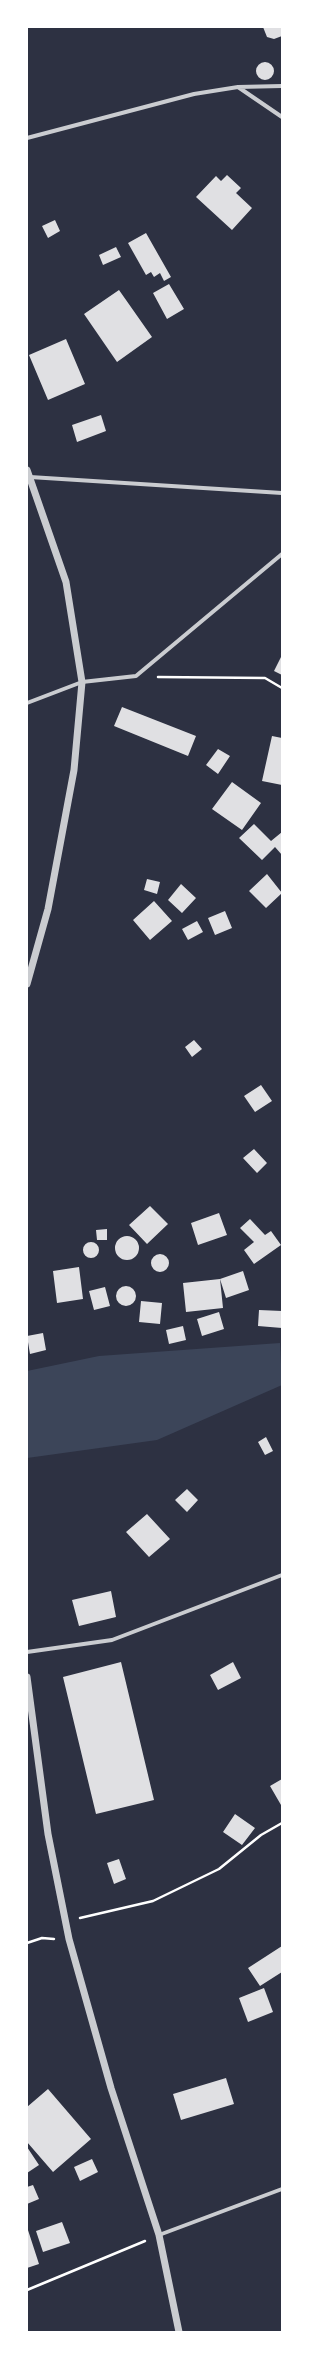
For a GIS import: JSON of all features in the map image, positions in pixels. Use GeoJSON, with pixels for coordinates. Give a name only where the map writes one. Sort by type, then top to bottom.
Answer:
{"type":"FeatureCollection","features":[{"type":"Feature","properties":{"kind":"street"},"geometry":{"type":"LineString","coordinates":[[27,138],[194,94],[238,87],[282,86]]}},
{"type":"Feature","properties":{"kind":"street"},"geometry":{"type":"LineString","coordinates":[[238,87],[282,117]]}},
{"type":"Feature","properties":{"kind":"street"},"geometry":{"type":"LineString","coordinates":[[27,984],[48,909],[73,778],[82,682],[66,582],[28,473],[282,493]]}},
{"type":"Feature","properties":{"kind":"street"},"geometry":{"type":"LineString","coordinates":[[27,703],[82,682],[136,676],[282,554]]}},
{"type":"Feature","properties":{"kind":"street"},"geometry":{"type":"LineString","coordinates":[[27,1652],[112,1640],[282,1575]]}},
{"type":"Feature","properties":{"kind":"street"},"geometry":{"type":"LineString","coordinates":[[27,1678],[48,1834],[69,1939],[111,2088],[159,2235],[179,2332]]}},
{"type":"Feature","properties":{"kind":"street"},"geometry":{"type":"LineString","coordinates":[[159,2235],[282,2189]]}},
{"type":"Feature","properties":{"kind":"path"},"geometry":{"type":"LineString","coordinates":[[136,676],[265,678],[282,688]]}},
{"type":"Feature","properties":{"kind":"path"},"geometry":{"type":"LineString","coordinates":[[66,1921],[153,1901],[219,1869],[261,1835],[282,1823]]}},
{"type":"Feature","properties":{"kind":"path"},"geometry":{"type":"LineString","coordinates":[[27,1942],[42,1938],[69,1939]]}},
{"type":"Feature","properties":{"kind":"path"},"geometry":{"type":"LineString","coordinates":[[27,2290],[159,2235]]}},
{"type":"Feature","properties":{"kind":"shaded area"},"geometry":{"type":"Polygon","coordinates":[[[280,1343],[282,1385],[157,1440],[27,1458],[27,1371],[99,1356],[280,1343]]]}},
{"type":"Feature","properties":{"kind":"building"},"geometry":{"type":"Polygon","coordinates":[[[263,27],[282,27],[282,36],[274,39],[267,37],[263,27]]]}},
{"type":"Feature","properties":{"kind":"building"},"geometry":{"type":"Polygon","coordinates":[[[265,62],[271,65],[274,71],[271,77],[265,80],[259,77],[256,71],[259,65],[265,62]]]}},
{"type":"Feature","properties":{"kind":"building"},"geometry":{"type":"Polygon","coordinates":[[[227,175],[241,188],[236,193],[252,208],[232,230],[196,197],[216,176],[221,181],[227,175]]]}},
{"type":"Feature","properties":{"kind":"building"},"geometry":{"type":"Polygon","coordinates":[[[55,220],[60,231],[48,238],[42,226],[55,220]]]}},
{"type":"Feature","properties":{"kind":"building"},"geometry":{"type":"Polygon","coordinates":[[[146,233],[171,277],[164,281],[160,273],[154,277],[151,272],[146,275],[128,243],[146,233]]]}},
{"type":"Feature","properties":{"kind":"building"},"geometry":{"type":"Polygon","coordinates":[[[116,247],[121,257],[103,265],[99,255],[116,247]]]}},
{"type":"Feature","properties":{"kind":"building"},"geometry":{"type":"Polygon","coordinates":[[[169,284],[184,309],[167,319],[153,293],[169,284]]]}},
{"type":"Feature","properties":{"kind":"building"},"geometry":{"type":"Polygon","coordinates":[[[119,290],[152,337],[117,362],[84,314],[119,290]]]}},
{"type":"Feature","properties":{"kind":"building"},"geometry":{"type":"Polygon","coordinates":[[[66,339],[85,384],[48,400],[29,355],[66,339]]]}},
{"type":"Feature","properties":{"kind":"building"},"geometry":{"type":"Polygon","coordinates":[[[101,415],[106,431],[77,442],[72,425],[101,415]]]}},
{"type":"Feature","properties":{"kind":"building"},"geometry":{"type":"Polygon","coordinates":[[[282,655],[282,675],[274,671],[282,655]]]}},
{"type":"Feature","properties":{"kind":"building"},"geometry":{"type":"Polygon","coordinates":[[[122,707],[196,736],[188,756],[114,726],[122,707]]]}},
{"type":"Feature","properties":{"kind":"building"},"geometry":{"type":"Polygon","coordinates":[[[272,736],[282,738],[282,785],[262,781],[272,736]]]}},
{"type":"Feature","properties":{"kind":"building"},"geometry":{"type":"Polygon","coordinates":[[[218,749],[230,756],[218,774],[206,765],[218,749]]]}},
{"type":"Feature","properties":{"kind":"building"},"geometry":{"type":"Polygon","coordinates":[[[232,782],[261,803],[242,830],[212,809],[232,782]]]}},
{"type":"Feature","properties":{"kind":"building"},"geometry":{"type":"Polygon","coordinates":[[[254,824],[271,841],[282,832],[282,855],[275,847],[262,860],[239,838],[254,824]]]}},
{"type":"Feature","properties":{"kind":"building"},"geometry":{"type":"Polygon","coordinates":[[[267,874],[282,893],[266,908],[249,891],[267,874]]]}},
{"type":"Feature","properties":{"kind":"building"},"geometry":{"type":"Polygon","coordinates":[[[147,879],[160,882],[157,894],[144,890],[147,879]]]}},
{"type":"Feature","properties":{"kind":"building"},"geometry":{"type":"Polygon","coordinates":[[[181,884],[196,898],[182,913],[168,900],[181,884]]]}},
{"type":"Feature","properties":{"kind":"building"},"geometry":{"type":"Polygon","coordinates":[[[154,901],[172,921],[150,940],[133,920],[154,901]]]}},
{"type":"Feature","properties":{"kind":"building"},"geometry":{"type":"Polygon","coordinates":[[[225,911],[232,928],[215,935],[208,918],[225,911]]]}},
{"type":"Feature","properties":{"kind":"building"},"geometry":{"type":"Polygon","coordinates":[[[197,921],[203,932],[188,940],[182,929],[197,921]]]}},
{"type":"Feature","properties":{"kind":"building"},"geometry":{"type":"Polygon","coordinates":[[[194,1040],[202,1049],[192,1057],[185,1047],[194,1040]]]}},
{"type":"Feature","properties":{"kind":"building"},"geometry":{"type":"Polygon","coordinates":[[[261,1085],[272,1101],[255,1112],[244,1096],[261,1085]]]}},
{"type":"Feature","properties":{"kind":"building"},"geometry":{"type":"Polygon","coordinates":[[[254,1149],[267,1163],[257,1173],[243,1158],[254,1149]]]}},
{"type":"Feature","properties":{"kind":"building"},"geometry":{"type":"Polygon","coordinates":[[[150,1206],[168,1224],[147,1244],[129,1225],[150,1206]]]}},
{"type":"Feature","properties":{"kind":"building"},"geometry":{"type":"Polygon","coordinates":[[[219,1213],[227,1235],[198,1245],[191,1223],[219,1213]]]}},
{"type":"Feature","properties":{"kind":"building"},"geometry":{"type":"Polygon","coordinates":[[[250,1219],[265,1235],[271,1231],[281,1245],[254,1264],[244,1250],[254,1242],[240,1228],[250,1219]]]}},
{"type":"Feature","properties":{"kind":"building"},"geometry":{"type":"Polygon","coordinates":[[[107,1229],[107,1240],[97,1240],[96,1230],[107,1229]]]}},
{"type":"Feature","properties":{"kind":"building"},"geometry":{"type":"Polygon","coordinates":[[[127,1236],[136,1239],[139,1248],[136,1257],[127,1260],[118,1257],[115,1248],[118,1239],[127,1236]]]}},
{"type":"Feature","properties":{"kind":"building"},"geometry":{"type":"Polygon","coordinates":[[[91,1242],[98,1247],[99,1250],[94,1257],[91,1258],[84,1253],[83,1250],[88,1243],[91,1242]]]}},
{"type":"Feature","properties":{"kind":"building"},"geometry":{"type":"Polygon","coordinates":[[[156,1254],[164,1254],[169,1259],[167,1270],[164,1272],[156,1272],[151,1267],[151,1259],[156,1254]]]}},
{"type":"Feature","properties":{"kind":"building"},"geometry":{"type":"Polygon","coordinates":[[[79,1267],[83,1299],[57,1303],[53,1271],[79,1267]]]}},
{"type":"Feature","properties":{"kind":"building"},"geometry":{"type":"Polygon","coordinates":[[[243,1271],[249,1290],[226,1298],[220,1279],[243,1271]]]}},
{"type":"Feature","properties":{"kind":"building"},"geometry":{"type":"Polygon","coordinates":[[[220,1279],[223,1308],[186,1312],[183,1283],[220,1279]]]}},
{"type":"Feature","properties":{"kind":"building"},"geometry":{"type":"Polygon","coordinates":[[[126,1286],[133,1289],[136,1296],[133,1303],[126,1306],[119,1303],[116,1296],[119,1289],[126,1286]]]}},
{"type":"Feature","properties":{"kind":"building"},"geometry":{"type":"Polygon","coordinates":[[[105,1287],[110,1306],[94,1310],[89,1291],[105,1287]]]}},
{"type":"Feature","properties":{"kind":"building"},"geometry":{"type":"Polygon","coordinates":[[[141,1301],[162,1303],[160,1324],[139,1322],[141,1301]]]}},
{"type":"Feature","properties":{"kind":"building"},"geometry":{"type":"Polygon","coordinates":[[[259,1310],[282,1311],[282,1328],[258,1326],[259,1310]]]}},
{"type":"Feature","properties":{"kind":"building"},"geometry":{"type":"Polygon","coordinates":[[[219,1312],[224,1329],[202,1336],[197,1319],[219,1312]]]}},
{"type":"Feature","properties":{"kind":"building"},"geometry":{"type":"Polygon","coordinates":[[[183,1326],[186,1340],[169,1344],[166,1330],[183,1326]]]}},
{"type":"Feature","properties":{"kind":"building"},"geometry":{"type":"Polygon","coordinates":[[[43,1333],[46,1350],[30,1354],[27,1336],[43,1333]]]}},
{"type":"Feature","properties":{"kind":"building"},"geometry":{"type":"Polygon","coordinates":[[[266,1437],[273,1451],[265,1455],[258,1442],[266,1437]]]}},
{"type":"Feature","properties":{"kind":"building"},"geometry":{"type":"Polygon","coordinates":[[[187,1489],[198,1500],[187,1512],[175,1500],[187,1489]]]}},
{"type":"Feature","properties":{"kind":"building"},"geometry":{"type":"Polygon","coordinates":[[[147,1514],[170,1539],[149,1557],[126,1532],[147,1514]]]}},
{"type":"Feature","properties":{"kind":"building"},"geometry":{"type":"Polygon","coordinates":[[[111,1591],[116,1617],[79,1626],[72,1600],[111,1591]]]}},
{"type":"Feature","properties":{"kind":"building"},"geometry":{"type":"Polygon","coordinates":[[[121,1662],[154,1800],[96,1814],[63,1677],[121,1662]]]}},
{"type":"Feature","properties":{"kind":"building"},"geometry":{"type":"Polygon","coordinates":[[[233,1662],[241,1678],[218,1690],[210,1675],[233,1662]]]}},
{"type":"Feature","properties":{"kind":"building"},"geometry":{"type":"Polygon","coordinates":[[[282,1779],[282,1804],[281,1805],[270,1786],[282,1779]]]}},
{"type":"Feature","properties":{"kind":"building"},"geometry":{"type":"Polygon","coordinates":[[[235,1814],[255,1828],[242,1845],[223,1832],[235,1814]]]}},
{"type":"Feature","properties":{"kind":"building"},"geometry":{"type":"Polygon","coordinates":[[[119,1859],[126,1879],[114,1884],[107,1863],[119,1859]]]}},
{"type":"Feature","properties":{"kind":"building"},"geometry":{"type":"Polygon","coordinates":[[[282,1946],[282,1972],[260,1986],[248,1968],[282,1946]]]}},
{"type":"Feature","properties":{"kind":"building"},"geometry":{"type":"Polygon","coordinates":[[[264,1988],[273,2012],[248,2022],[239,1998],[264,1988]]]}},
{"type":"Feature","properties":{"kind":"building"},"geometry":{"type":"Polygon","coordinates":[[[226,2078],[234,2104],[181,2120],[173,2094],[226,2078]]]}},
{"type":"Feature","properties":{"kind":"building"},"geometry":{"type":"Polygon","coordinates":[[[48,2089],[91,2139],[53,2172],[27,2142],[27,2107],[48,2089]]]}},
{"type":"Feature","properties":{"kind":"building"},"geometry":{"type":"Polygon","coordinates":[[[27,2147],[39,2165],[27,2173],[27,2147]]]}},
{"type":"Feature","properties":{"kind":"building"},"geometry":{"type":"Polygon","coordinates":[[[92,2159],[98,2172],[80,2181],[74,2167],[92,2159]]]}},
{"type":"Feature","properties":{"kind":"building"},"geometry":{"type":"Polygon","coordinates":[[[33,2185],[39,2199],[27,2204],[27,2187],[33,2185]]]}},
{"type":"Feature","properties":{"kind":"building"},"geometry":{"type":"Polygon","coordinates":[[[62,2222],[70,2243],[43,2252],[36,2231],[62,2222]]]}},
{"type":"Feature","properties":{"kind":"building"},"geometry":{"type":"Polygon","coordinates":[[[27,2227],[39,2264],[27,2268],[27,2227]]]}}]}
